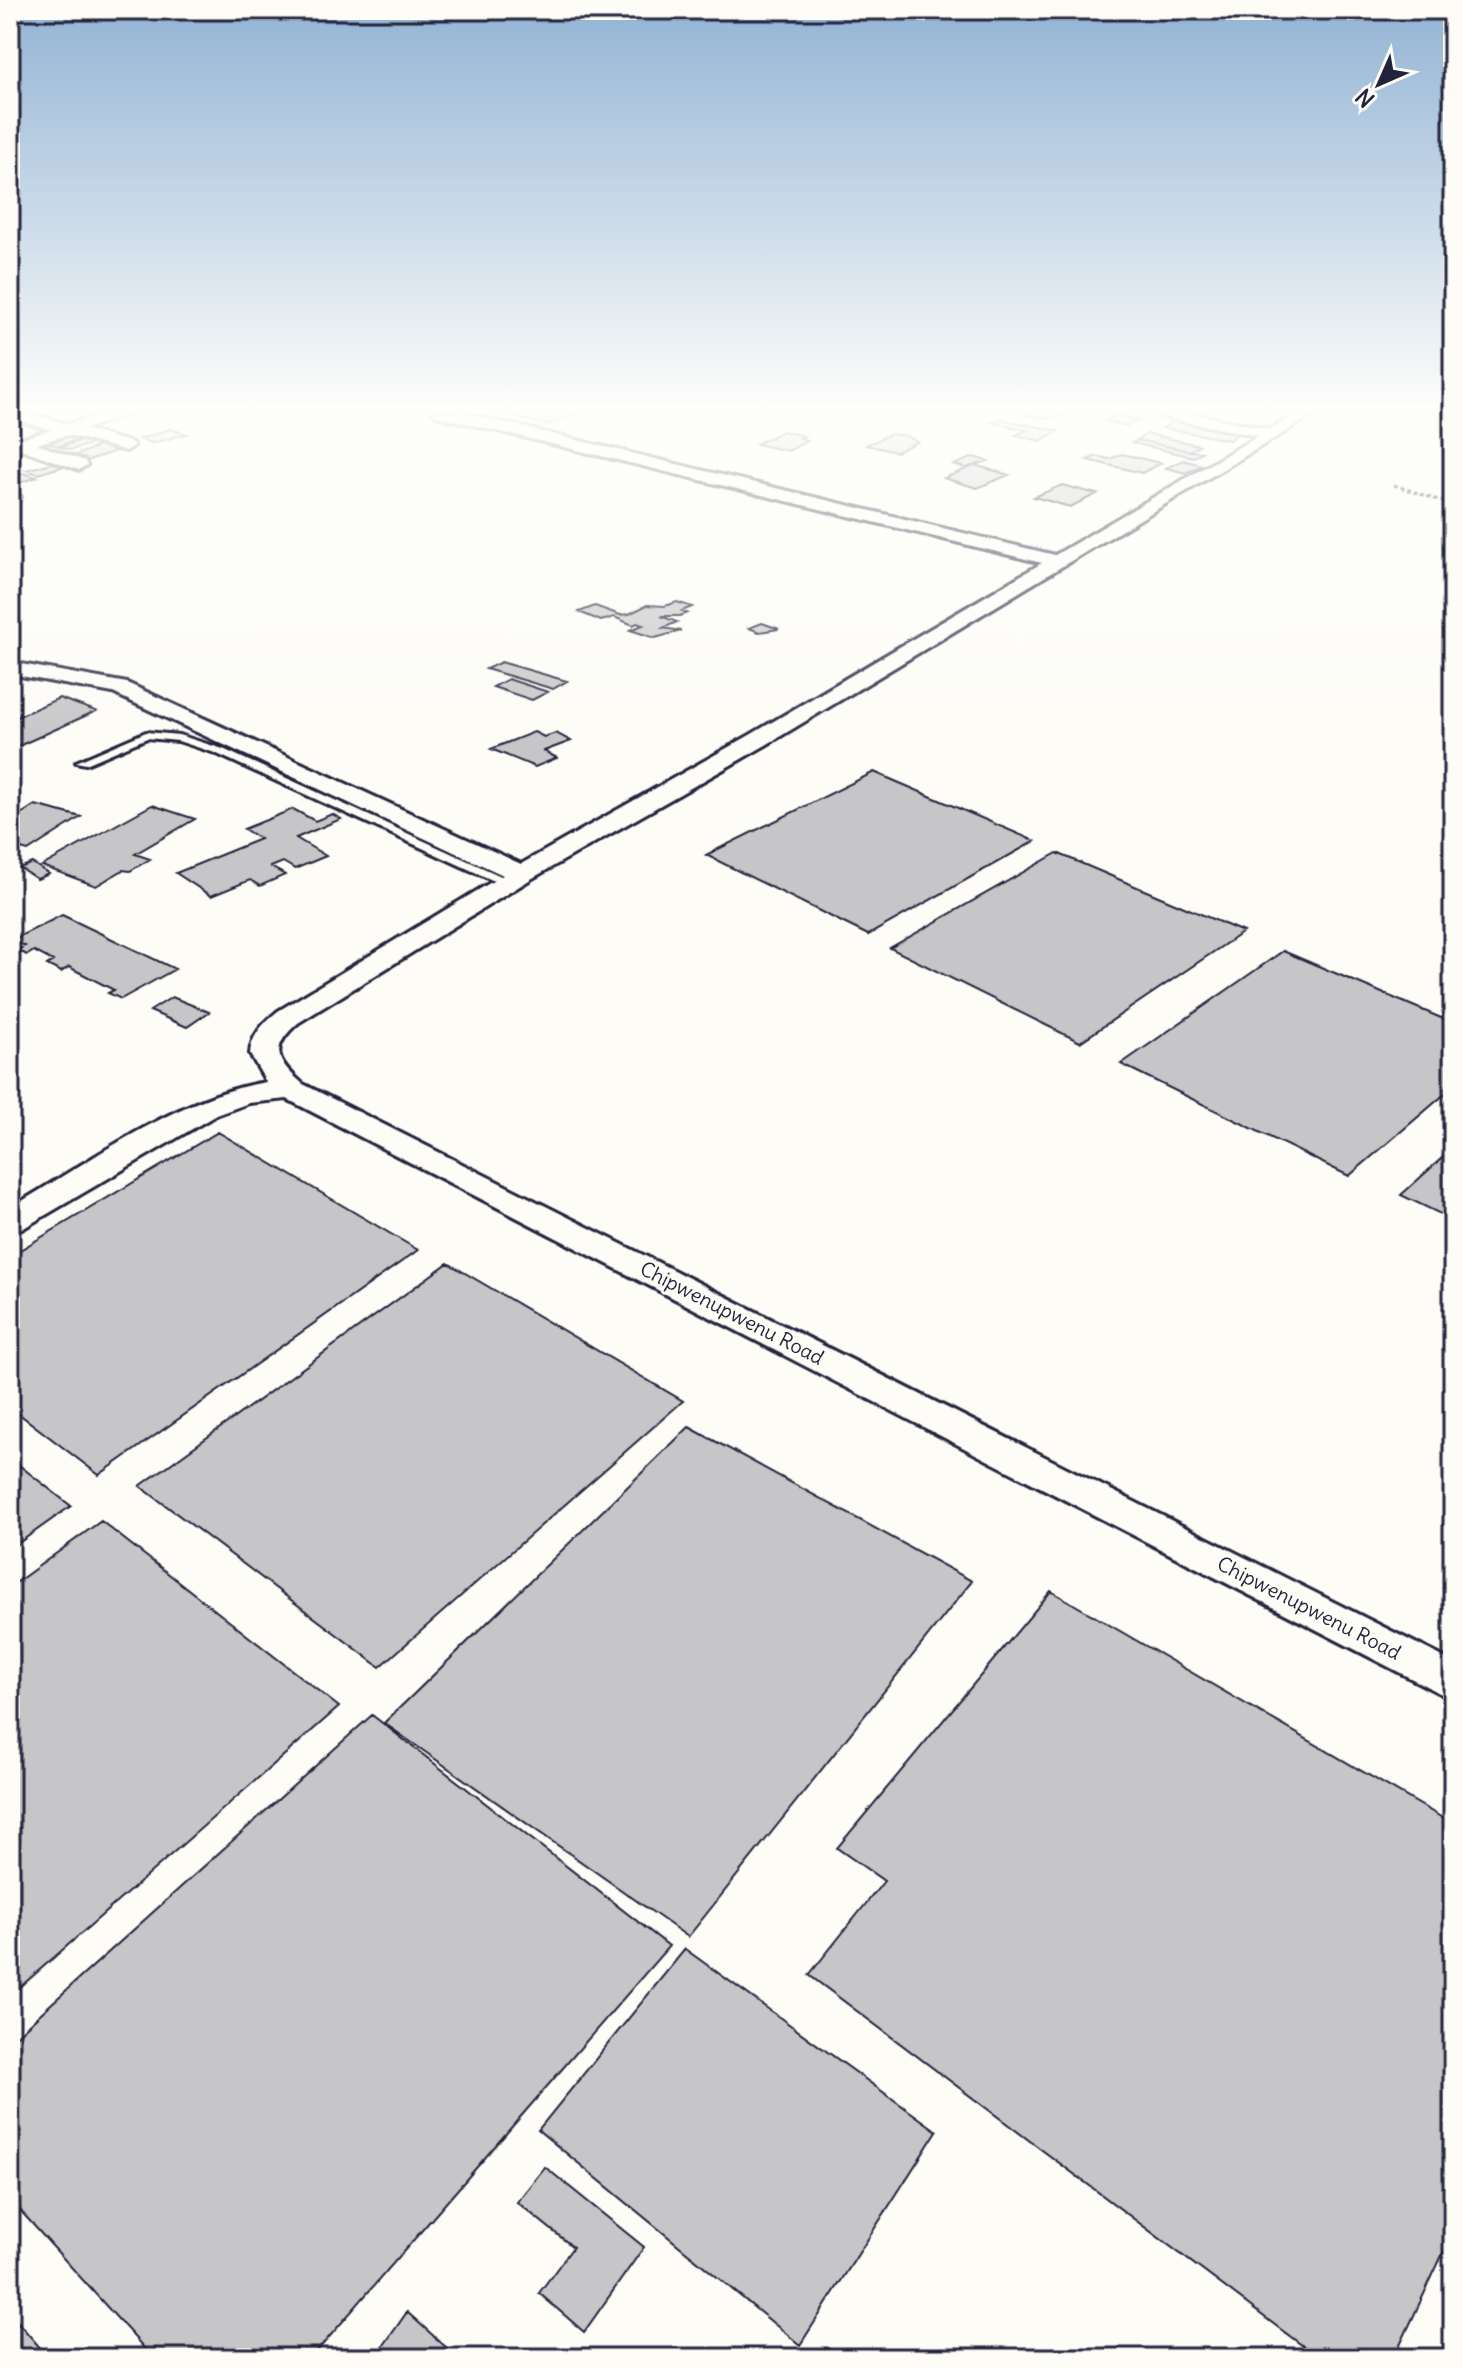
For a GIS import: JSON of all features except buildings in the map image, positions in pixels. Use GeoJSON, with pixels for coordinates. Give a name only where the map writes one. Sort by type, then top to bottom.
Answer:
{"type":"FeatureCollection","features":[{"type":"Feature","properties":{"kind":"street"},"geometry":{"type":"LineString","coordinates":[[896,523],[1059,562]]}},
{"type":"Feature","properties":{"kind":"street"},"geometry":{"type":"LineString","coordinates":[[292,1090],[265,1063],[263,1047],[272,1030],[288,1017],[515,878],[758,740],[1125,523]]}},
{"type":"Feature","properties":{"kind":"street"},"geometry":{"type":"LineString","coordinates":[[10,668],[119,688],[515,878]]}},
{"type":"Feature","properties":{"kind":"street","name":"Chipwenupwenu Road"},"geometry":{"type":"LineString","coordinates":[[10,1222],[174,1123],[225,1098],[252,1091],[292,1090],[1035,1466],[1453,1682]]}},
{"type":"Feature","properties":{"kind":"lane"},"geometry":{"type":"LineString","coordinates":[[82,762],[146,735],[179,738],[219,751],[515,878]]}}]}
